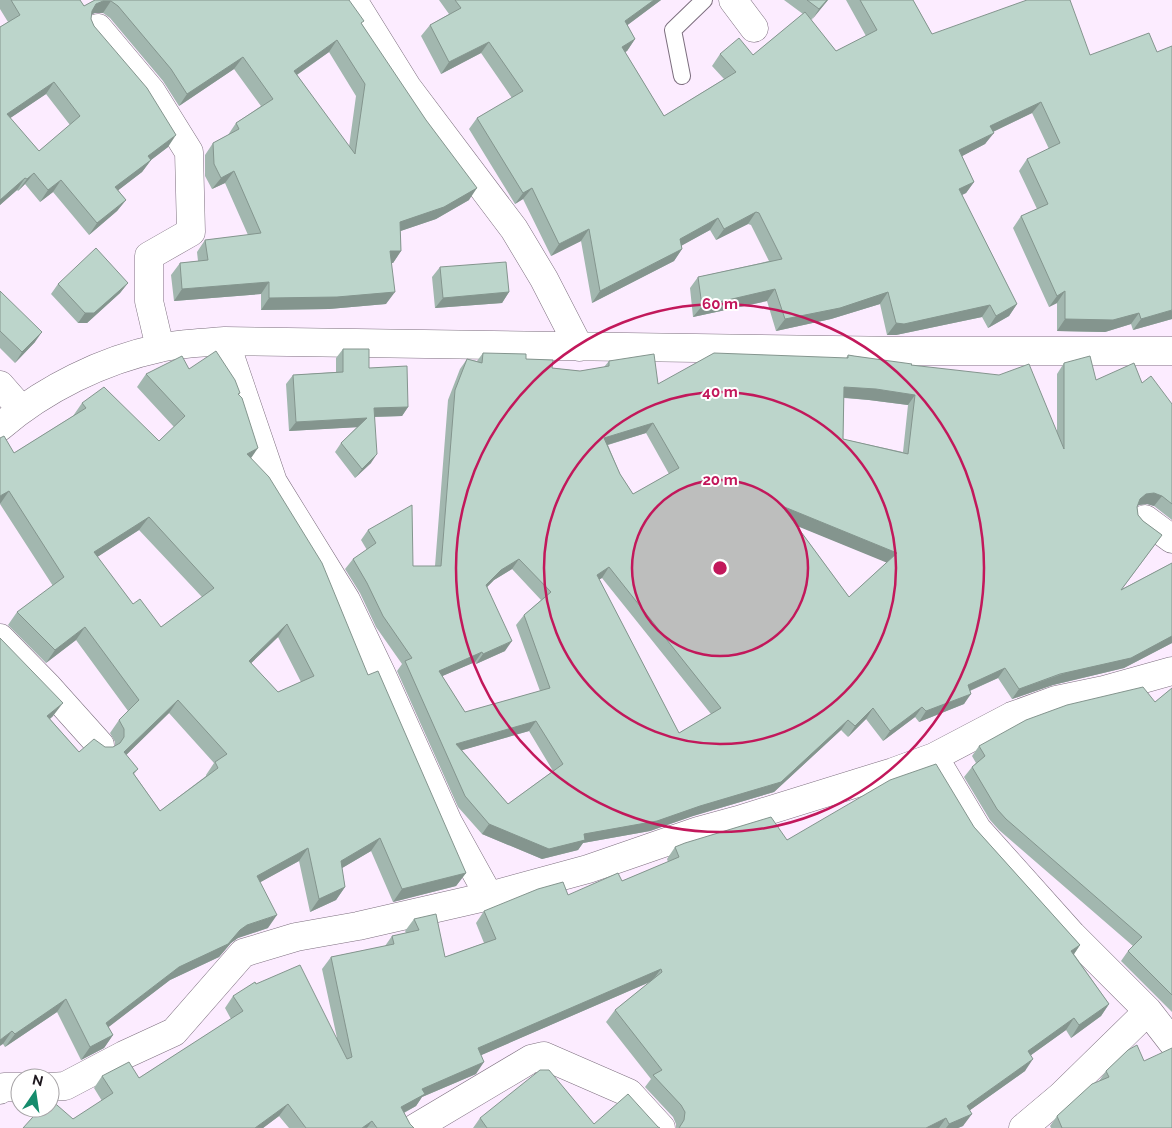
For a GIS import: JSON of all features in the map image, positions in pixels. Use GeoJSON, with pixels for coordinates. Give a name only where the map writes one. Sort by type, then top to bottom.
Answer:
{"type":"FeatureCollection","features":[{"type":"Feature","properties":{"kind":"street"},"geometry":{"type":"LineString","coordinates":[[353,0],[407,87],[514,229],[544,278],[579,347]]}},
{"type":"Feature","properties":{"kind":"street"},"geometry":{"type":"LineString","coordinates":[[732,0],[754,28]]}},
{"type":"Feature","properties":{"kind":"street"},"geometry":{"type":"LineString","coordinates":[[98,28],[151,91],[189,152],[191,232],[150,256],[149,301],[160,348]]}},
{"type":"Feature","properties":{"kind":"street"},"geometry":{"type":"LineString","coordinates":[[225,341],[274,482],[346,600],[448,822],[489,896]]}},
{"type":"Feature","properties":{"kind":"street"},"geometry":{"type":"LineString","coordinates":[[0,427],[21,409],[72,380],[114,362],[160,348],[225,341],[904,351],[1172,351]]}},
{"type":"Feature","properties":{"kind":"street"},"geometry":{"type":"LineString","coordinates":[[0,385],[21,409]]}},
{"type":"Feature","properties":{"kind":"street"},"geometry":{"type":"LineString","coordinates":[[1145,519],[1172,539]]}},
{"type":"Feature","properties":{"kind":"street"},"geometry":{"type":"LineString","coordinates":[[0,638],[48,687],[100,745]]}},
{"type":"Feature","properties":{"kind":"street"},"geometry":{"type":"LineString","coordinates":[[60,1086],[65,1086],[124,1055],[174,1032],[243,953],[296,937],[358,926],[489,896],[588,869],[698,831],[802,800],[934,757],[1012,716],[1056,700],[1104,690],[1172,671]]}},
{"type":"Feature","properties":{"kind":"street"},"geometry":{"type":"LineString","coordinates":[[934,757],[977,830],[1072,935],[1148,1011],[1172,1042]]}},
{"type":"Feature","properties":{"kind":"street"},"geometry":{"type":"LineString","coordinates":[[1023,1128],[1061,1096],[1148,1011]]}},
{"type":"Feature","properties":{"kind":"street"},"geometry":{"type":"LineString","coordinates":[[415,1128],[530,1059],[544,1056],[629,1093],[661,1128]]}},
{"type":"Feature","properties":{"kind":"lane"},"geometry":{"type":"LineString","coordinates":[[682,76],[673,30],[704,0]]}},
{"type":"Feature","properties":{"kind":"building"},"geometry":{"type":"Polygon","coordinates":[[[11,0],[80,0],[84,6],[95,0],[349,0],[364,21],[361,23],[426,120],[477,188],[444,207],[400,222],[401,251],[390,251],[395,292],[337,297],[269,298],[269,282],[182,289],[180,263],[208,260],[205,240],[261,233],[234,171],[221,178],[214,164],[213,143],[239,129],[236,123],[273,99],[243,57],[187,94],[171,69],[118,6],[111,1],[103,1],[96,4],[92,11],[91,19],[94,26],[147,88],[176,135],[148,156],[151,160],[115,187],[126,200],[97,223],[61,180],[48,190],[34,173],[27,179],[25,178],[0,200],[0,27],[20,15],[11,0]],[[337,40],[294,71],[355,154],[365,84],[337,40]],[[54,82],[7,114],[39,151],[80,116],[54,82]]]}},
{"type":"Feature","properties":{"kind":"building"},"geometry":{"type":"Polygon","coordinates":[[[455,0],[654,0],[625,21],[635,39],[622,47],[664,116],[736,72],[720,54],[739,38],[753,55],[805,12],[836,51],[877,30],[860,0],[913,0],[932,34],[1027,0],[1070,0],[1090,55],[1149,33],[1157,52],[1172,46],[1172,310],[1141,319],[1139,313],[1113,320],[1065,319],[1065,291],[1057,296],[1021,216],[1048,204],[1027,159],[1060,143],[1041,102],[990,126],[994,133],[959,150],[974,182],[959,189],[1017,304],[996,316],[990,305],[904,324],[896,323],[888,292],[840,308],[785,319],[775,289],[702,306],[698,277],[782,259],[759,213],[756,212],[724,229],[718,218],[680,239],[682,249],[600,291],[589,229],[559,244],[532,188],[523,193],[477,118],[523,91],[489,42],[449,62],[430,25],[461,8],[455,0]]]}},
{"type":"Feature","properties":{"kind":"building"},"geometry":{"type":"Polygon","coordinates":[[[807,0],[827,0],[819,9],[807,0]]]}},
{"type":"Feature","properties":{"kind":"building"},"geometry":{"type":"Polygon","coordinates":[[[96,248],[128,283],[94,313],[85,313],[58,284],[96,248]]]}},
{"type":"Feature","properties":{"kind":"building"},"geometry":{"type":"Polygon","coordinates":[[[506,262],[509,292],[443,298],[440,267],[506,262]]]}},
{"type":"Feature","properties":{"kind":"building"},"geometry":{"type":"Polygon","coordinates":[[[0,291],[42,332],[22,352],[0,331],[0,291]]]}},
{"type":"Feature","properties":{"kind":"building"},"geometry":{"type":"Polygon","coordinates":[[[343,349],[369,349],[369,368],[407,366],[408,407],[374,408],[377,454],[362,469],[341,443],[367,418],[296,422],[293,375],[343,372],[343,349]]]}},
{"type":"Feature","properties":{"kind":"building"},"geometry":{"type":"Polygon","coordinates":[[[216,351],[235,380],[240,393],[238,394],[242,398],[258,448],[247,454],[269,477],[322,563],[368,675],[378,671],[466,873],[402,889],[380,838],[341,861],[345,887],[319,899],[308,848],[257,876],[277,915],[247,925],[228,944],[179,967],[106,1023],[113,1035],[90,1047],[66,999],[15,1034],[12,1031],[0,1040],[0,638],[63,703],[47,716],[79,752],[94,739],[105,747],[113,747],[120,743],[124,737],[124,729],[119,720],[139,700],[85,627],[55,650],[17,612],[64,577],[9,491],[0,496],[0,438],[4,436],[14,453],[86,408],[82,403],[104,387],[159,441],[185,416],[146,374],[182,356],[189,369],[216,351]],[[149,517],[94,552],[133,604],[140,599],[161,627],[214,588],[149,517]],[[287,624],[249,661],[278,692],[314,676],[287,624]],[[178,700],[124,752],[138,769],[133,773],[160,811],[218,768],[215,762],[227,754],[178,700]]]}},
{"type":"Feature","properties":{"kind":"building"},"geometry":{"type":"Polygon","coordinates":[[[483,353],[526,354],[526,359],[553,360],[552,368],[580,371],[609,366],[609,361],[654,354],[658,384],[714,353],[848,358],[848,355],[911,365],[999,375],[1029,364],[1064,449],[1064,363],[1090,356],[1096,380],[1134,363],[1142,383],[1151,376],[1172,404],[1172,504],[1162,496],[1154,493],[1146,494],[1140,499],[1137,507],[1138,515],[1162,535],[1121,590],[1172,563],[1172,636],[1131,658],[1060,674],[1019,689],[1005,668],[968,685],[971,694],[926,711],[922,707],[890,731],[873,708],[855,726],[848,720],[781,782],[657,821],[584,834],[585,840],[549,849],[489,824],[465,796],[405,661],[412,658],[383,616],[353,559],[376,543],[368,530],[412,505],[413,566],[441,566],[455,390],[467,359],[482,363],[483,353]],[[844,387],[843,439],[908,454],[915,395],[876,389],[844,387]],[[653,423],[604,438],[620,474],[633,494],[679,468],[653,423]],[[782,506],[849,597],[897,553],[782,506]],[[519,559],[501,570],[486,585],[512,641],[439,671],[465,712],[550,688],[524,615],[551,592],[519,559]],[[609,567],[597,575],[679,733],[721,708],[609,567]],[[536,721],[456,744],[508,804],[563,764],[536,721]]]}},
{"type":"Feature","properties":{"kind":"building"},"geometry":{"type":"Polygon","coordinates":[[[1143,687],[1155,702],[1172,688],[1172,995],[1128,951],[1142,937],[1006,819],[997,809],[972,767],[985,756],[979,746],[1026,720],[1067,705],[1143,687]]]}},
{"type":"Feature","properties":{"kind":"building"},"geometry":{"type":"Polygon","coordinates":[[[936,764],[974,827],[1080,945],[1071,951],[1109,1004],[1079,1025],[1074,1018],[1028,1051],[1033,1059],[967,1106],[972,1114],[949,1124],[946,1118],[926,1128],[679,1128],[684,1120],[685,1112],[681,1105],[653,1075],[662,1070],[615,1010],[662,972],[661,969],[478,1048],[484,1062],[422,1089],[425,1094],[401,1107],[414,1128],[377,1128],[372,1121],[362,1128],[306,1128],[288,1104],[255,1128],[23,1128],[32,1118],[60,1118],[60,1108],[73,1119],[113,1093],[102,1076],[129,1062],[139,1078],[243,1011],[233,996],[255,982],[256,984],[300,965],[347,1059],[352,1057],[331,957],[394,944],[392,936],[419,930],[414,919],[436,914],[445,957],[496,939],[484,911],[538,889],[563,882],[568,895],[618,873],[622,881],[679,857],[675,847],[771,817],[787,840],[890,780],[936,764]]]}},
{"type":"Feature","properties":{"kind":"building"},"geometry":{"type":"Polygon","coordinates":[[[1137,1045],[1144,1061],[1172,1048],[1172,1128],[1062,1128],[1057,1116],[1092,1084],[1109,1077],[1106,1071],[1128,1050],[1137,1045]]]}},
{"type":"Feature","properties":{"kind":"building"},"geometry":{"type":"Polygon","coordinates":[[[540,1070],[549,1070],[594,1124],[628,1094],[660,1128],[487,1128],[480,1118],[540,1070]]]}}]}
